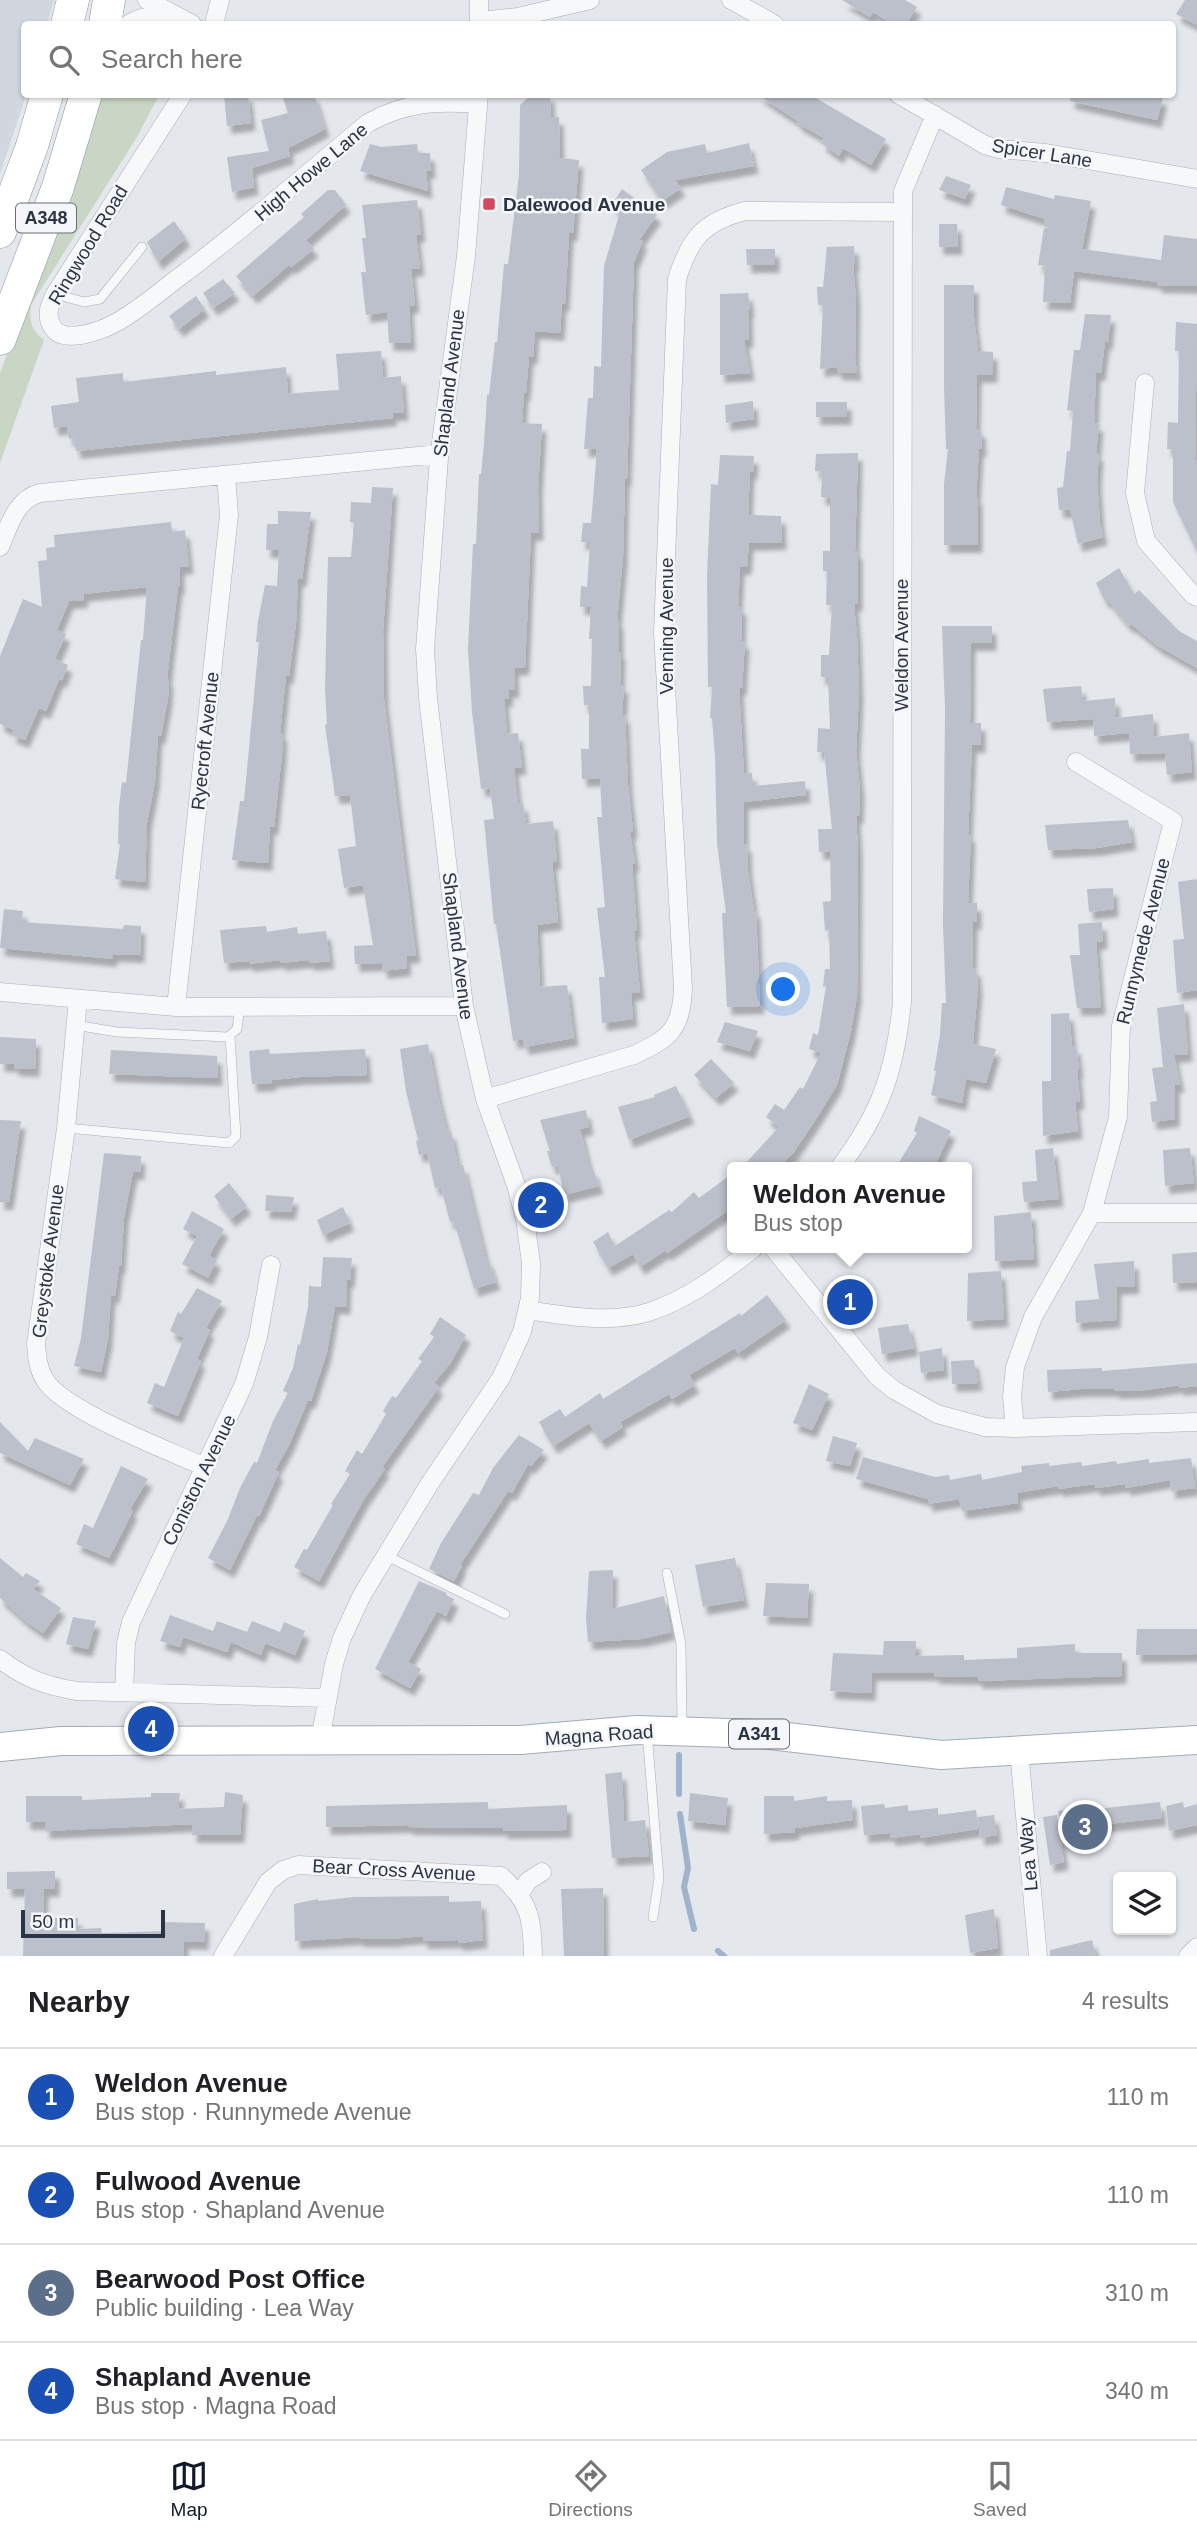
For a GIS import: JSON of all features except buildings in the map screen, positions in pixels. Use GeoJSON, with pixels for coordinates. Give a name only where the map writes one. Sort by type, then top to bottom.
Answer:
{"type":"FeatureCollection","features":[{"type":"Feature","properties":{"kind":"highway"},"geometry":{"type":"LineString","coordinates":[[68,21],[73,0]]}},
{"type":"Feature","properties":{"kind":"highway"},"geometry":{"type":"LineString","coordinates":[[105,21],[109,0]]}},
{"type":"Feature","properties":{"kind":"highway","name":"A348"},"geometry":{"type":"LineString","coordinates":[[0,232],[32,146],[46,98]]}},
{"type":"Feature","properties":{"kind":"highway","name":"Ringwood Road"},"geometry":{"type":"LineString","coordinates":[[0,340],[58,187],[85,98]]}},
{"type":"Feature","properties":{"kind":"main road","name":"Magna Road"},"geometry":{"type":"LineString","coordinates":[[0,1747],[61,1741],[520,1740],[682,1731],[761,1734],[941,1755],[1197,1740]]}},
{"type":"Feature","properties":{"kind":"street"},"geometry":{"type":"LineString","coordinates":[[147,0],[185,21]]}},
{"type":"Feature","properties":{"kind":"street"},"geometry":{"type":"LineString","coordinates":[[215,21],[220,0]]}},
{"type":"Feature","properties":{"kind":"street"},"geometry":{"type":"LineString","coordinates":[[479,0],[479,21]]}},
{"type":"Feature","properties":{"kind":"street"},"geometry":{"type":"LineString","coordinates":[[492,21],[590,0]]}},
{"type":"Feature","properties":{"kind":"street"},"geometry":{"type":"LineString","coordinates":[[731,0],[769,21]]}},
{"type":"Feature","properties":{"kind":"street"},"geometry":{"type":"LineString","coordinates":[[133,21],[145,17],[175,17]]}},
{"type":"Feature","properties":{"kind":"street","name":"Ringwood Road"},"geometry":{"type":"LineString","coordinates":[[162,290],[120,320],[81,335],[62,335],[56,332],[50,323],[48,309],[55,294],[180,98]]}},
{"type":"Feature","properties":{"kind":"street","name":"Spicer Lane"},"geometry":{"type":"LineString","coordinates":[[905,98],[985,145],[999,149],[1046,153],[1197,178]]}},
{"type":"Feature","properties":{"kind":"street","name":"High Howe Lane"},"geometry":{"type":"LineString","coordinates":[[162,290],[257,218],[368,122],[409,105],[478,99]]}},
{"type":"Feature","properties":{"kind":"street","name":"Shapland Avenue"},"geometry":{"type":"LineString","coordinates":[[320,1740],[326,1698],[342,1638],[385,1555],[501,1378],[513,1353],[527,1310],[531,1286],[525,1219],[516,1185],[485,1099],[464,1006],[428,698],[425,649],[439,454],[466,256],[478,99]]}},
{"type":"Feature","properties":{"kind":"street","name":"Weldon Avenue"},"geometry":{"type":"LineString","coordinates":[[844,1162],[862,1137],[891,1074],[902,1002],[903,191],[934,115]]}},
{"type":"Feature","properties":{"kind":"street","name":"Venning Avenue"},"geometry":{"type":"LineString","coordinates":[[485,1099],[634,1055],[653,1046],[671,1032],[681,1014],[683,989],[663,634],[677,279],[685,255],[701,232],[722,217],[745,211],[903,212]]}},
{"type":"Feature","properties":{"kind":"street"},"geometry":{"type":"LineString","coordinates":[[1145,383],[1135,493],[1146,541],[1193,596],[1197,597]]}},
{"type":"Feature","properties":{"kind":"street"},"geometry":{"type":"LineString","coordinates":[[0,547],[14,514],[29,496],[40,493],[439,454]]}},
{"type":"Feature","properties":{"kind":"street","name":"Ryecroft Avenue"},"geometry":{"type":"LineString","coordinates":[[176,1007],[229,514],[226,475]]}},
{"type":"Feature","properties":{"kind":"street","name":"Runnymede Avenue"},"geometry":{"type":"LineString","coordinates":[[1015,1429],[1012,1397],[1015,1367],[1033,1317],[1092,1213],[1118,1117],[1121,1026],[1173,821],[1076,762]]}},
{"type":"Feature","properties":{"kind":"street"},"geometry":{"type":"LineString","coordinates":[[0,992],[176,1007],[464,1006]]}},
{"type":"Feature","properties":{"kind":"street","name":"Greystoke Avenue"},"geometry":{"type":"LineString","coordinates":[[78,999],[66,1128],[36,1344],[38,1365],[45,1381],[58,1396],[78,1409],[205,1467]]}},
{"type":"Feature","properties":{"kind":"street"},"geometry":{"type":"LineString","coordinates":[[1092,1213],[1197,1213]]}},
{"type":"Feature","properties":{"kind":"street"},"geometry":{"type":"LineString","coordinates":[[527,1310],[589,1318],[646,1313],[671,1304],[692,1292],[747,1253]]}},
{"type":"Feature","properties":{"kind":"street"},"geometry":{"type":"LineString","coordinates":[[778,1253],[877,1376],[894,1390],[937,1415],[985,1427],[1015,1429],[1197,1422]]}},
{"type":"Feature","properties":{"kind":"street","name":"Coniston Avenue"},"geometry":{"type":"LineString","coordinates":[[124,1692],[126,1643],[131,1622],[244,1384],[258,1338],[271,1265]]}},
{"type":"Feature","properties":{"kind":"street"},"geometry":{"type":"LineString","coordinates":[[0,1659],[35,1682],[76,1691],[326,1698]]}},
{"type":"Feature","properties":{"kind":"street","name":"Lea Way"},"geometry":{"type":"LineString","coordinates":[[1019,1751],[1038,1956]]}},
{"type":"Feature","properties":{"kind":"street","name":"Bear Cross Avenue"},"geometry":{"type":"LineString","coordinates":[[223,1956],[268,1882],[283,1870],[298,1865],[501,1876],[520,1893]]}},
{"type":"Feature","properties":{"kind":"street"},"geometry":{"type":"LineString","coordinates":[[533,1956],[532,1923],[520,1893],[528,1881],[542,1872]]}},
{"type":"Feature","properties":{"kind":"street"},"geometry":{"type":"LineString","coordinates":[[1188,1956],[1197,1947]]}},
{"type":"Feature","properties":{"kind":"lane"},"geometry":{"type":"LineString","coordinates":[[55,294],[84,302],[100,299],[142,247]]}},
{"type":"Feature","properties":{"kind":"lane"},"geometry":{"type":"LineString","coordinates":[[75,1025],[117,1032],[170,1036],[230,1036],[237,1029],[240,1007]]}},
{"type":"Feature","properties":{"kind":"lane"},"geometry":{"type":"LineString","coordinates":[[66,1128],[229,1143],[236,1136],[230,1036]]}},
{"type":"Feature","properties":{"kind":"lane"},"geometry":{"type":"LineString","coordinates":[[385,1555],[505,1614]]}},
{"type":"Feature","properties":{"kind":"lane"},"geometry":{"type":"LineString","coordinates":[[667,1573],[681,1644],[682,1731]]}},
{"type":"Feature","properties":{"kind":"lane"},"geometry":{"type":"LineString","coordinates":[[647,1731],[659,1878],[653,1917]]}},
{"type":"Feature","properties":{"kind":"shaded area"},"geometry":{"type":"Polygon","coordinates":[[[0,0],[54,0],[48,21],[21,21],[21,98],[25,98],[0,174],[0,0]]]}},
{"type":"Feature","properties":{"kind":"green space"},"geometry":{"type":"Polygon","coordinates":[[[102,98],[157,98],[137,137],[31,305],[32,325],[44,340],[0,463],[0,373],[102,98]]]}},
{"type":"Feature","properties":{"kind":"waterway"},"geometry":{"type":"LineString","coordinates":[[679,1755],[679,1794]]}},
{"type":"Feature","properties":{"kind":"waterway"},"geometry":{"type":"LineString","coordinates":[[680,1814],[688,1868],[684,1887],[694,1929]]}},
{"type":"Feature","properties":{"kind":"waterway"},"geometry":{"type":"LineString","coordinates":[[718,1951],[724,1956]]}},
{"type":"Feature","properties":{"kind":"place","name":"Dalewood Avenue"},"geometry":{"type":"Point","coordinates":[489,204]}},
{"type":"Feature","properties":{"kind":"place","name":"Fulwood Avenue"},"geometry":{"type":"Point","coordinates":[541,1205]}},
{"type":"Feature","properties":{"kind":"place","name":"Weldon Avenue"},"geometry":{"type":"Point","coordinates":[850,1302]}},
{"type":"Feature","properties":{"kind":"place","name":"Shapland Avenue"},"geometry":{"type":"Point","coordinates":[151,1729]}},
{"type":"Feature","properties":{"kind":"place","name":"Bearwood Post Office"},"geometry":{"type":"Point","coordinates":[1085,1827]}}]}
